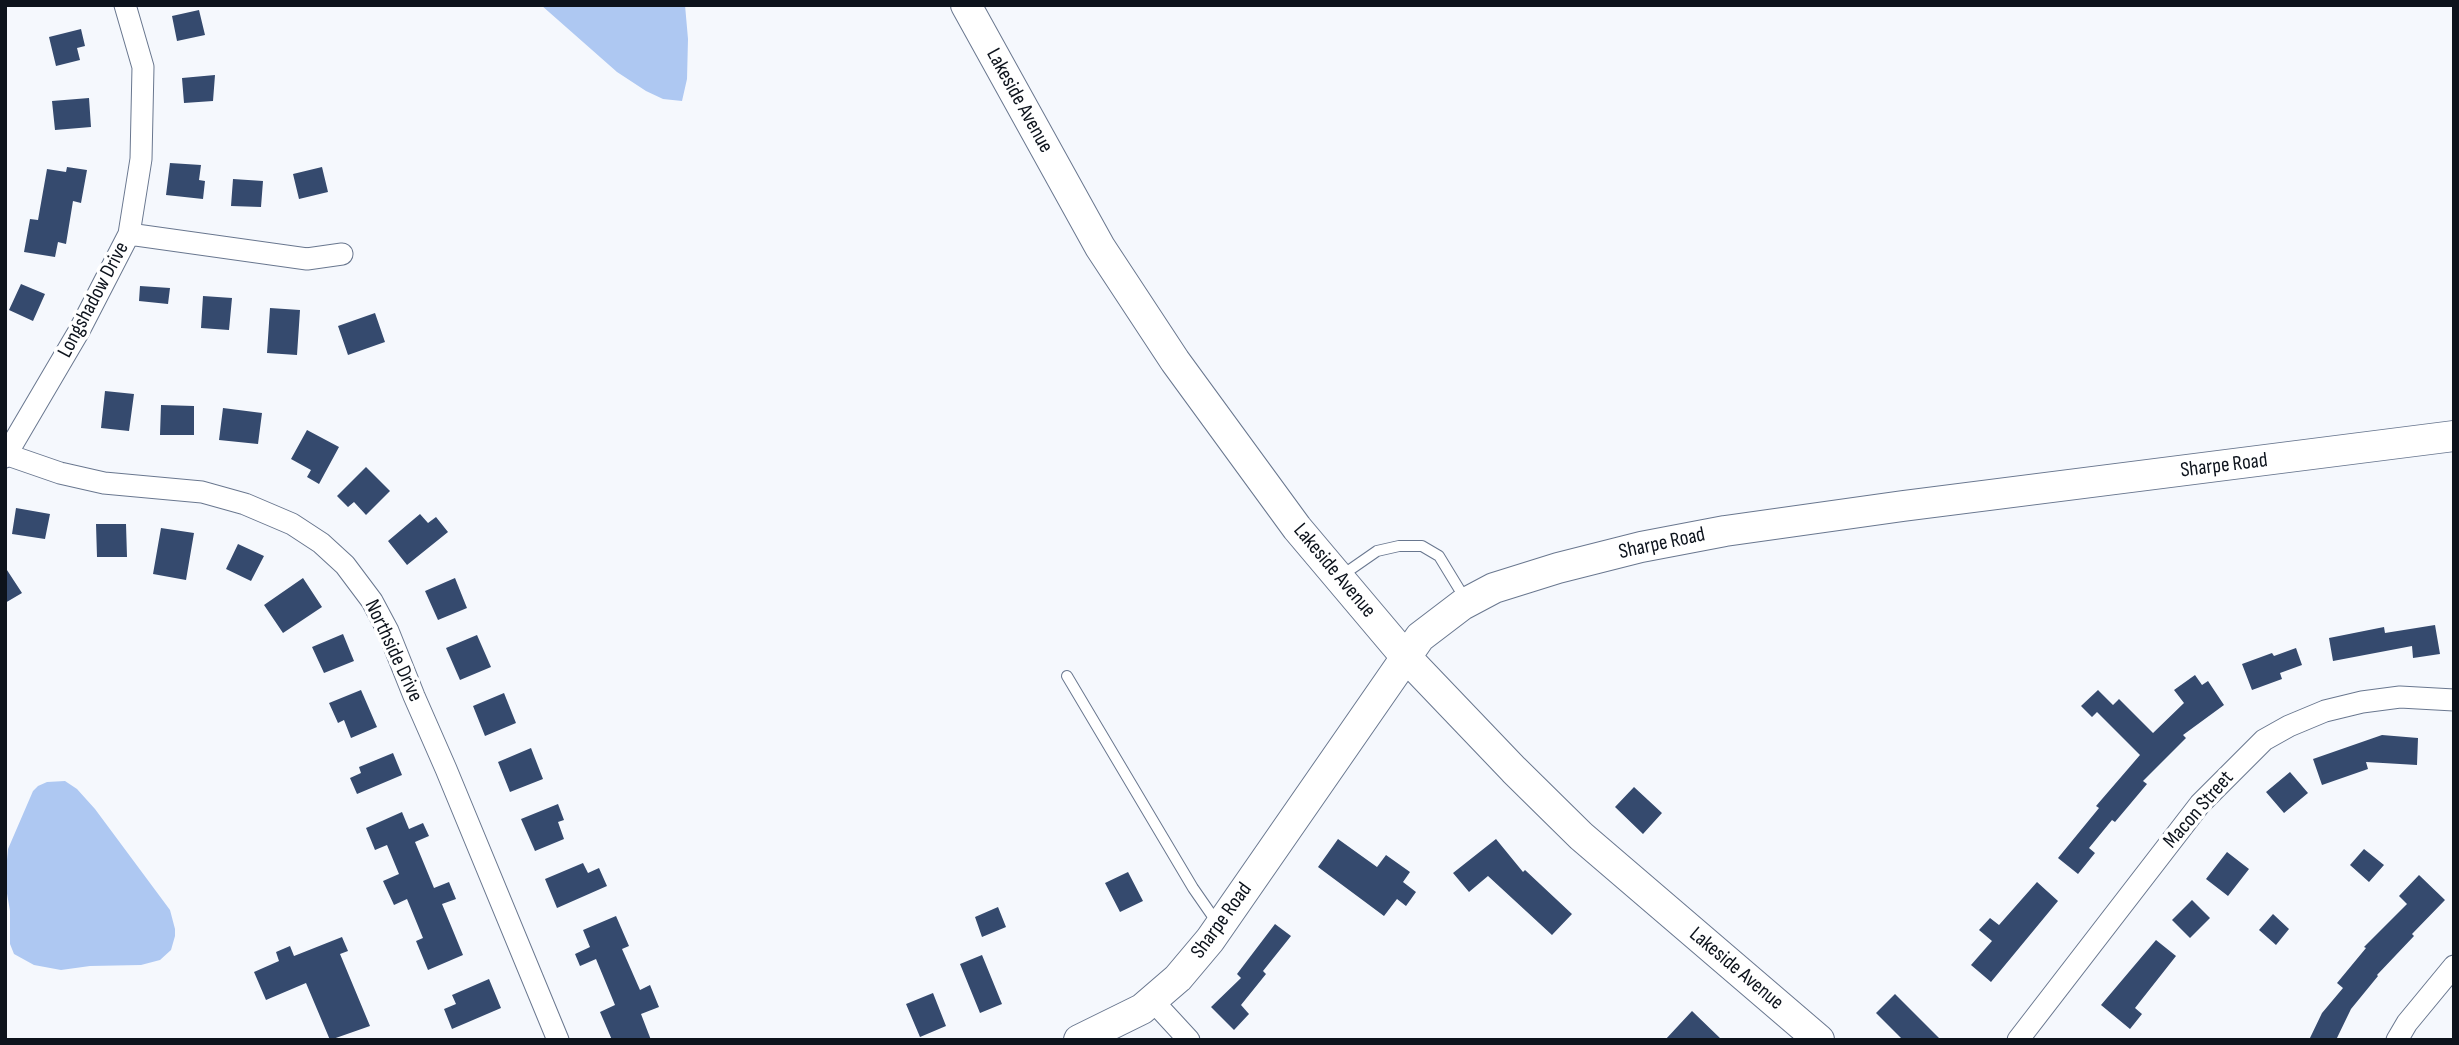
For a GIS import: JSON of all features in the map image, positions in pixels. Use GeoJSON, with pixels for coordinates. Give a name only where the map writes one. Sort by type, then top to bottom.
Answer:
{"type":"FeatureCollection","features":[{"type":"Feature","properties":{"kind":"street","name":"Longshadow Drive"},"geometry":{"type":"LineString","coordinates":[[6,455],[79,331],[129,234],[141,159],[142,67],[125,5]]}},
{"type":"Feature","properties":{"kind":"street","name":"Lakeside Avenue"},"geometry":{"type":"LineString","coordinates":[[966,5],[1077,207],[1151,327],[1297,528],[1405,656],[1514,771],[1581,836],[1819,1040]]}},
{"type":"Feature","properties":{"kind":"street"},"geometry":{"type":"LineString","coordinates":[[129,234],[307,259],[342,254]]}},
{"type":"Feature","properties":{"kind":"street","name":"Sharpe Road"},"geometry":{"type":"LineString","coordinates":[[1079,1040],[1116,1024],[1153,1001],[1178,978],[1220,926],[1405,656],[1426,632],[1467,603],[1503,585],[1641,547],[1725,531],[2454,436]]}},
{"type":"Feature","properties":{"kind":"street","name":"Northside Drive"},"geometry":{"type":"LineString","coordinates":[[6,455],[60,473],[104,483],[202,492],[245,504],[292,524],[321,543],[345,565],[372,601],[388,631],[558,1040]]}},
{"type":"Feature","properties":{"kind":"street","name":"Macon Street"},"geometry":{"type":"LineString","coordinates":[[2018,1040],[2200,804],[2264,740],[2325,711],[2362,702],[2400,697],[2454,700]]}},
{"type":"Feature","properties":{"kind":"street"},"geometry":{"type":"LineString","coordinates":[[2397,1040],[2407,1023],[2454,966]]}},
{"type":"Feature","properties":{"kind":"street"},"geometry":{"type":"LineString","coordinates":[[1153,1001],[1189,1040]]}},
{"type":"Feature","properties":{"kind":"lane"},"geometry":{"type":"LineString","coordinates":[[1339,577],[1377,551],[1399,546],[1422,547],[1439,556],[1467,603]]}},
{"type":"Feature","properties":{"kind":"lane"},"geometry":{"type":"LineString","coordinates":[[1067,676],[1193,888],[1220,926]]}},
{"type":"Feature","properties":{"kind":"water"},"geometry":{"type":"Polygon","coordinates":[[[541,5],[685,5],[687,79],[682,101],[663,99],[617,72],[541,5]]]}},
{"type":"Feature","properties":{"kind":"water"},"geometry":{"type":"Polygon","coordinates":[[[65,781],[77,789],[95,809],[170,910],[175,936],[171,950],[160,960],[141,965],[90,966],[61,970],[34,965],[14,954],[10,944],[10,911],[5,882],[8,849],[33,791],[47,782],[65,781]]]}},
{"type":"Feature","properties":{"kind":"building"},"geometry":{"type":"Polygon","coordinates":[[[199,10],[205,35],[177,41],[172,16],[199,10]]]}},
{"type":"Feature","properties":{"kind":"building"},"geometry":{"type":"Polygon","coordinates":[[[81,29],[85,46],[77,48],[80,60],[56,66],[49,37],[81,29]]]}},
{"type":"Feature","properties":{"kind":"building"},"geometry":{"type":"Polygon","coordinates":[[[215,75],[213,101],[184,103],[182,78],[215,75]]]}},
{"type":"Feature","properties":{"kind":"building"},"geometry":{"type":"Polygon","coordinates":[[[89,98],[91,127],[55,130],[52,101],[89,98]]]}},
{"type":"Feature","properties":{"kind":"building"},"geometry":{"type":"Polygon","coordinates":[[[170,163],[201,165],[199,180],[205,181],[203,199],[166,195],[170,163]]]}},
{"type":"Feature","properties":{"kind":"building"},"geometry":{"type":"Polygon","coordinates":[[[67,167],[87,170],[81,203],[73,201],[66,244],[58,242],[55,257],[24,252],[30,219],[38,220],[47,169],[66,172],[67,167]]]}},
{"type":"Feature","properties":{"kind":"building"},"geometry":{"type":"Polygon","coordinates":[[[322,167],[328,192],[299,199],[293,174],[322,167]]]}},
{"type":"Feature","properties":{"kind":"building"},"geometry":{"type":"Polygon","coordinates":[[[233,179],[263,181],[261,207],[231,206],[233,179]]]}},
{"type":"Feature","properties":{"kind":"building"},"geometry":{"type":"Polygon","coordinates":[[[21,284],[45,294],[33,321],[9,310],[21,284]]]}},
{"type":"Feature","properties":{"kind":"building"},"geometry":{"type":"Polygon","coordinates":[[[140,286],[170,288],[168,304],[139,301],[140,286]]]}},
{"type":"Feature","properties":{"kind":"building"},"geometry":{"type":"Polygon","coordinates":[[[203,296],[232,298],[229,330],[201,328],[203,296]]]}},
{"type":"Feature","properties":{"kind":"building"},"geometry":{"type":"Polygon","coordinates":[[[270,308],[300,310],[297,355],[267,353],[270,308]]]}},
{"type":"Feature","properties":{"kind":"building"},"geometry":{"type":"Polygon","coordinates":[[[375,313],[385,342],[348,355],[338,326],[375,313]]]}},
{"type":"Feature","properties":{"kind":"building"},"geometry":{"type":"Polygon","coordinates":[[[105,391],[134,394],[129,431],[101,428],[105,391]]]}},
{"type":"Feature","properties":{"kind":"building"},"geometry":{"type":"Polygon","coordinates":[[[161,405],[194,406],[194,435],[160,435],[161,405]]]}},
{"type":"Feature","properties":{"kind":"building"},"geometry":{"type":"Polygon","coordinates":[[[223,408],[262,413],[258,444],[219,440],[223,408]]]}},
{"type":"Feature","properties":{"kind":"building"},"geometry":{"type":"Polygon","coordinates":[[[307,430],[339,447],[319,484],[307,477],[311,470],[291,459],[307,430]]]}},
{"type":"Feature","properties":{"kind":"building"},"geometry":{"type":"Polygon","coordinates":[[[366,467],[390,491],[366,515],[354,502],[348,507],[337,496],[366,467]]]}},
{"type":"Feature","properties":{"kind":"building"},"geometry":{"type":"Polygon","coordinates":[[[16,508],[50,514],[45,539],[12,534],[16,508]]]}},
{"type":"Feature","properties":{"kind":"building"},"geometry":{"type":"Polygon","coordinates":[[[420,514],[428,523],[436,517],[448,532],[407,565],[388,541],[420,514]]]}},
{"type":"Feature","properties":{"kind":"building"},"geometry":{"type":"Polygon","coordinates":[[[96,524],[126,524],[127,557],[97,557],[96,524]]]}},
{"type":"Feature","properties":{"kind":"building"},"geometry":{"type":"Polygon","coordinates":[[[161,528],[194,533],[186,580],[153,574],[161,528]]]}},
{"type":"Feature","properties":{"kind":"building"},"geometry":{"type":"Polygon","coordinates":[[[238,544],[264,556],[251,581],[226,569],[238,544]]]}},
{"type":"Feature","properties":{"kind":"building"},"geometry":{"type":"Polygon","coordinates":[[[5,567],[22,593],[5,603],[5,567]]]}},
{"type":"Feature","properties":{"kind":"building"},"geometry":{"type":"Polygon","coordinates":[[[303,578],[322,607],[283,633],[264,605],[303,578]]]}},
{"type":"Feature","properties":{"kind":"building"},"geometry":{"type":"Polygon","coordinates":[[[455,578],[467,608],[438,620],[425,591],[455,578]]]}},
{"type":"Feature","properties":{"kind":"building"},"geometry":{"type":"Polygon","coordinates":[[[2435,625],[2440,654],[2413,658],[2412,646],[2333,661],[2329,638],[2384,627],[2385,633],[2435,625]]]}},
{"type":"Feature","properties":{"kind":"building"},"geometry":{"type":"Polygon","coordinates":[[[343,634],[354,661],[324,673],[312,647],[343,634]]]}},
{"type":"Feature","properties":{"kind":"building"},"geometry":{"type":"Polygon","coordinates":[[[477,635],[491,667],[460,680],[446,648],[477,635]]]}},
{"type":"Feature","properties":{"kind":"building"},"geometry":{"type":"Polygon","coordinates":[[[2296,648],[2302,665],[2280,673],[2282,679],[2252,690],[2242,664],[2296,648]]]}},
{"type":"Feature","properties":{"kind":"building"},"geometry":{"type":"Polygon","coordinates":[[[2195,675],[2202,685],[2208,681],[2224,705],[2183,735],[2186,738],[2143,781],[2147,784],[2089,848],[2095,853],[2078,874],[2058,858],[2099,808],[2096,806],[2140,755],[2097,712],[2092,717],[2081,706],[2098,690],[2113,705],[2119,699],[2153,733],[2184,703],[2174,690],[2195,675]]]}},
{"type":"Feature","properties":{"kind":"building"},"geometry":{"type":"Polygon","coordinates":[[[361,690],[377,727],[351,738],[344,720],[338,723],[329,703],[361,690]]]}},
{"type":"Feature","properties":{"kind":"building"},"geometry":{"type":"Polygon","coordinates":[[[504,693],[516,723],[485,736],[473,706],[504,693]]]}},
{"type":"Feature","properties":{"kind":"building"},"geometry":{"type":"Polygon","coordinates":[[[2382,735],[2418,738],[2417,765],[2366,762],[2368,769],[2322,785],[2313,759],[2382,735]]]}},
{"type":"Feature","properties":{"kind":"building"},"geometry":{"type":"Polygon","coordinates":[[[531,748],[543,779],[510,792],[498,762],[531,748]]]}},
{"type":"Feature","properties":{"kind":"building"},"geometry":{"type":"Polygon","coordinates":[[[393,753],[402,775],[357,794],[350,778],[361,773],[359,767],[393,753]]]}},
{"type":"Feature","properties":{"kind":"building"},"geometry":{"type":"Polygon","coordinates":[[[2290,772],[2308,793],[2284,813],[2266,792],[2290,772]]]}},
{"type":"Feature","properties":{"kind":"building"},"geometry":{"type":"Polygon","coordinates":[[[1634,787],[1662,813],[1643,834],[1615,807],[1634,787]]]}},
{"type":"Feature","properties":{"kind":"building"},"geometry":{"type":"Polygon","coordinates":[[[558,804],[564,820],[558,822],[564,839],[535,851],[521,819],[558,804]]]}},
{"type":"Feature","properties":{"kind":"building"},"geometry":{"type":"Polygon","coordinates":[[[402,812],[409,829],[423,823],[429,836],[415,842],[434,888],[449,882],[456,899],[442,904],[463,955],[428,970],[416,941],[423,938],[407,899],[394,905],[383,881],[399,874],[387,845],[375,850],[366,828],[402,812]]]}},
{"type":"Feature","properties":{"kind":"building"},"geometry":{"type":"Polygon","coordinates":[[[1338,839],[1377,867],[1386,855],[1410,872],[1403,882],[1416,892],[1406,906],[1397,899],[1384,916],[1318,867],[1338,839]]]}},
{"type":"Feature","properties":{"kind":"building"},"geometry":{"type":"Polygon","coordinates":[[[1496,839],[1523,872],[1525,870],[1572,914],[1552,935],[1488,876],[1469,892],[1453,873],[1496,839]]]}},
{"type":"Feature","properties":{"kind":"building"},"geometry":{"type":"Polygon","coordinates":[[[2364,849],[2384,865],[2369,882],[2350,865],[2364,849]]]}},
{"type":"Feature","properties":{"kind":"building"},"geometry":{"type":"Polygon","coordinates":[[[2227,852],[2249,869],[2228,896],[2206,879],[2227,852]]]}},
{"type":"Feature","properties":{"kind":"building"},"geometry":{"type":"Polygon","coordinates":[[[583,863],[588,873],[599,868],[607,886],[557,908],[545,879],[583,863]]]}},
{"type":"Feature","properties":{"kind":"building"},"geometry":{"type":"Polygon","coordinates":[[[1128,872],[1143,901],[1120,912],[1105,883],[1128,872]]]}},
{"type":"Feature","properties":{"kind":"building"},"geometry":{"type":"Polygon","coordinates":[[[2419,875],[2445,900],[2377,975],[2351,1009],[2336,1040],[2309,1040],[2322,1013],[2343,988],[2337,983],[2366,948],[2364,947],[2407,904],[2399,896],[2419,875]]]}},
{"type":"Feature","properties":{"kind":"building"},"geometry":{"type":"Polygon","coordinates":[[[2037,882],[2058,901],[1991,982],[1971,965],[1992,941],[1979,930],[1990,918],[1999,925],[2037,882]]]}},
{"type":"Feature","properties":{"kind":"building"},"geometry":{"type":"Polygon","coordinates":[[[2192,900],[2210,918],[2190,938],[2172,920],[2192,900]]]}},
{"type":"Feature","properties":{"kind":"building"},"geometry":{"type":"Polygon","coordinates":[[[998,907],[1006,927],[982,937],[975,917],[998,907]]]}},
{"type":"Feature","properties":{"kind":"building"},"geometry":{"type":"Polygon","coordinates":[[[2273,914],[2289,929],[2276,945],[2259,930],[2273,914]]]}},
{"type":"Feature","properties":{"kind":"building"},"geometry":{"type":"Polygon","coordinates":[[[616,916],[629,946],[622,949],[640,990],[650,985],[659,1007],[641,1014],[651,1040],[612,1040],[600,1012],[615,1005],[596,959],[580,966],[575,954],[590,947],[583,930],[616,916]]]}},
{"type":"Feature","properties":{"kind":"building"},"geometry":{"type":"Polygon","coordinates":[[[1275,924],[1291,936],[1263,971],[1266,974],[1241,1005],[1249,1014],[1234,1030],[1211,1007],[1241,978],[1237,974],[1275,924]]]}},
{"type":"Feature","properties":{"kind":"building"},"geometry":{"type":"Polygon","coordinates":[[[342,937],[348,951],[340,954],[370,1026],[330,1040],[306,983],[266,1000],[254,972],[279,961],[276,952],[290,946],[294,956],[342,937]]]}},
{"type":"Feature","properties":{"kind":"building"},"geometry":{"type":"Polygon","coordinates":[[[2156,940],[2176,956],[2135,1008],[2142,1014],[2130,1029],[2101,1005],[2156,940]]]}},
{"type":"Feature","properties":{"kind":"building"},"geometry":{"type":"Polygon","coordinates":[[[982,955],[1002,1004],[980,1013],[960,964],[982,955]]]}},
{"type":"Feature","properties":{"kind":"building"},"geometry":{"type":"Polygon","coordinates":[[[489,979],[501,1008],[452,1029],[444,1009],[456,1004],[452,995],[489,979]]]}},
{"type":"Feature","properties":{"kind":"building"},"geometry":{"type":"Polygon","coordinates":[[[933,993],[946,1026],[920,1037],[906,1004],[933,993]]]}},
{"type":"Feature","properties":{"kind":"building"},"geometry":{"type":"Polygon","coordinates":[[[1895,994],[1941,1040],[1903,1040],[1876,1013],[1895,994]]]}},
{"type":"Feature","properties":{"kind":"building"},"geometry":{"type":"Polygon","coordinates":[[[1692,1011],[1722,1040],[1665,1040],[1692,1011]]]}}]}
